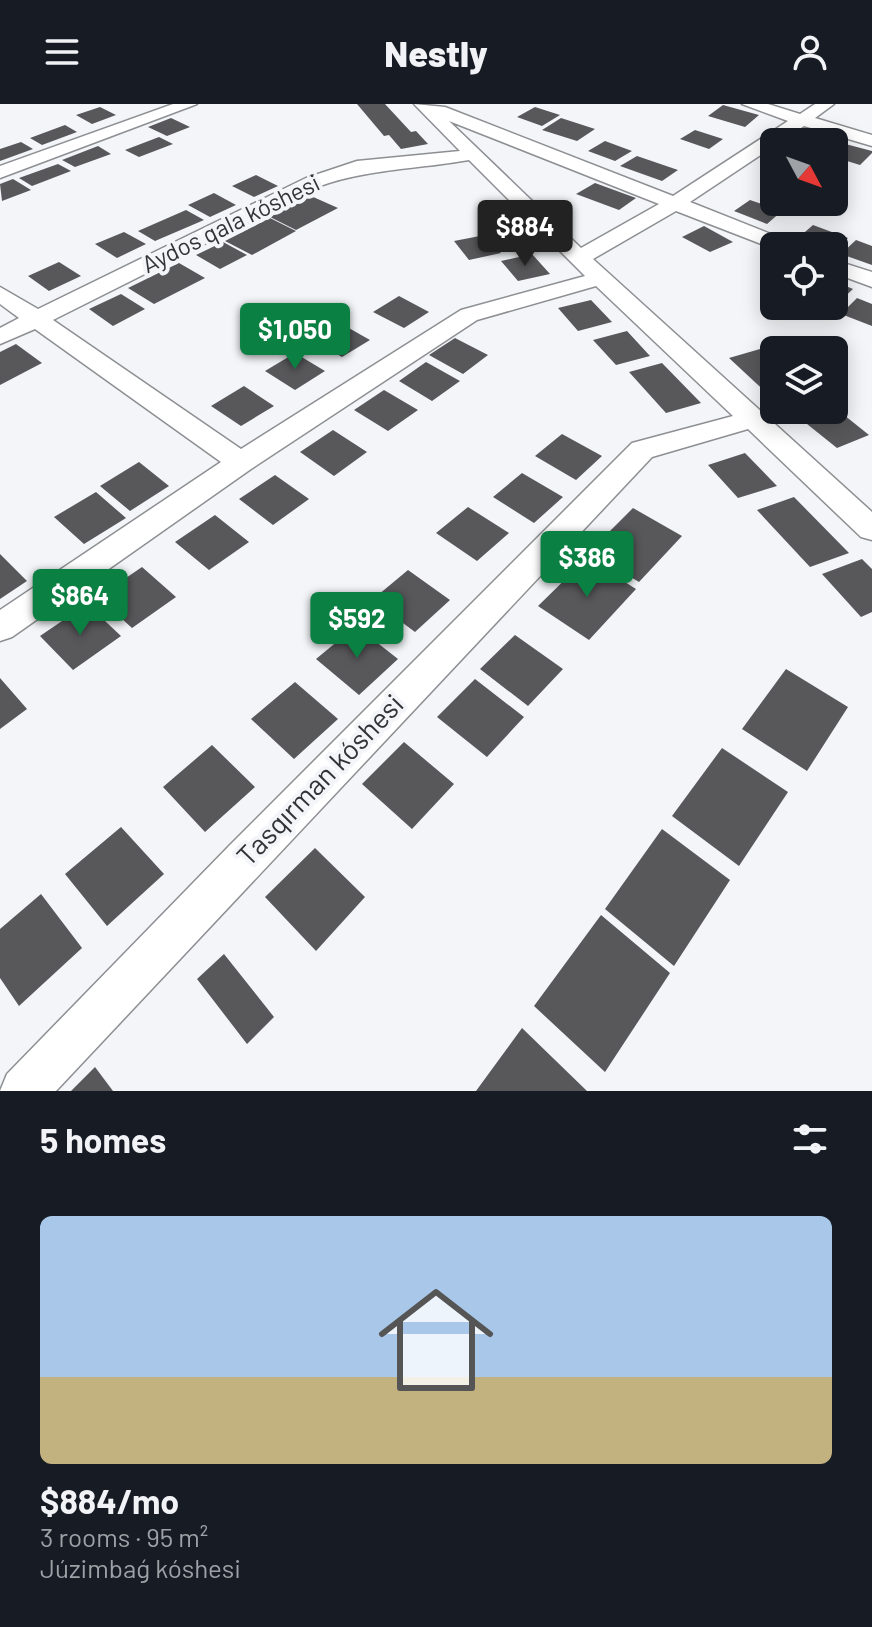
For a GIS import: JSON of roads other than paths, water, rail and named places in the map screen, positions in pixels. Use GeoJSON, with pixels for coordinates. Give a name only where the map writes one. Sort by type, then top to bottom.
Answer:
{"type":"FeatureCollection","features":[{"type":"Feature","properties":{"kind":"street"},"geometry":{"type":"LineString","coordinates":[[0,172],[189,104]]}},
{"type":"Feature","properties":{"kind":"street"},"geometry":{"type":"LineString","coordinates":[[750,104],[872,141]]}},
{"type":"Feature","properties":{"kind":"street"},"geometry":{"type":"LineString","coordinates":[[579,258],[675,203],[826,104]]}},
{"type":"Feature","properties":{"kind":"street"},"geometry":{"type":"LineString","coordinates":[[423,105],[750,420],[872,529]]}},
{"type":"Feature","properties":{"kind":"street"},"geometry":{"type":"LineString","coordinates":[[423,105],[760,237]]}},
{"type":"Feature","properties":{"kind":"street","name":"Aydos qala kóshesi"},"geometry":{"type":"LineString","coordinates":[[0,337],[313,182],[357,167],[413,164],[475,154]]}},
{"type":"Feature","properties":{"kind":"street"},"geometry":{"type":"LineString","coordinates":[[848,271],[872,280]]}},
{"type":"Feature","properties":{"kind":"street"},"geometry":{"type":"LineString","coordinates":[[0,627],[241,462],[469,315],[601,278]]}},
{"type":"Feature","properties":{"kind":"street"},"geometry":{"type":"LineString","coordinates":[[0,294],[241,462]]}},
{"type":"Feature","properties":{"kind":"street","name":"Tasqırman kóshesi"},"geometry":{"type":"LineString","coordinates":[[24,1091],[243,860],[642,450],[750,420]]}}]}
